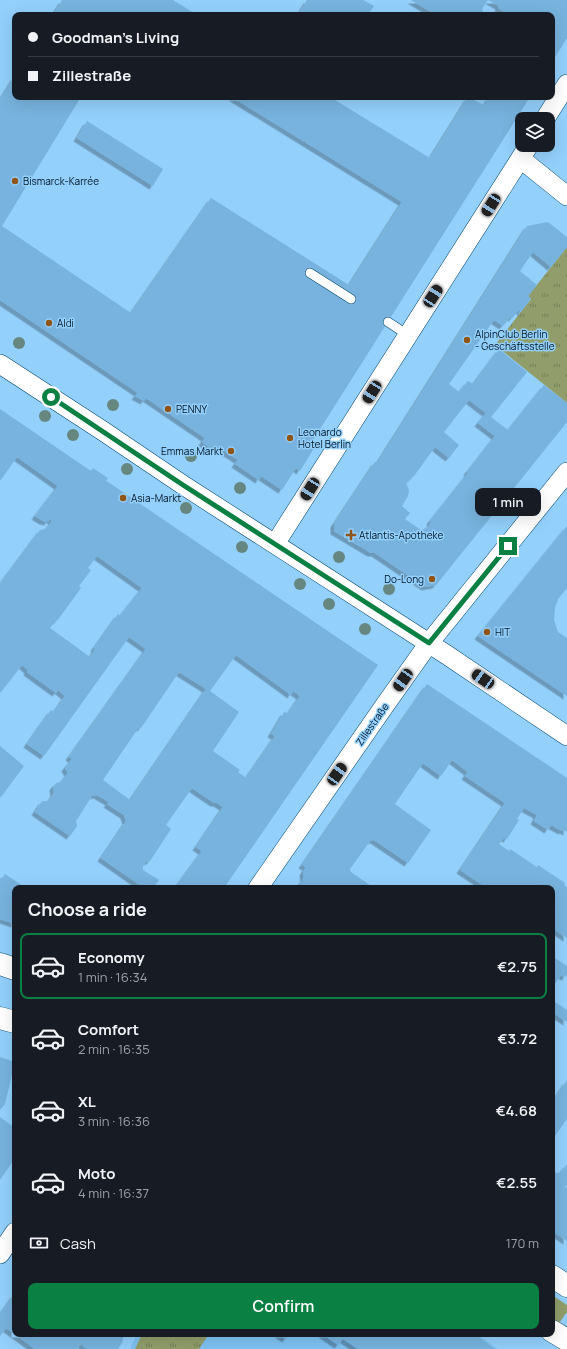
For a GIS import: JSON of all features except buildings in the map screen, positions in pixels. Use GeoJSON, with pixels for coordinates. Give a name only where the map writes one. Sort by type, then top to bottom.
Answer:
{"type":"FeatureCollection","features":[{"type":"Feature","properties":{"kind":"street"},"geometry":{"type":"LineString","coordinates":[[549,112],[567,84]]}},
{"type":"Feature","properties":{"kind":"street"},"geometry":{"type":"LineString","coordinates":[[276,544],[525,152],[567,196]]}},
{"type":"Feature","properties":{"kind":"street"},"geometry":{"type":"LineString","coordinates":[[0,364],[429,643],[567,736]]}},
{"type":"Feature","properties":{"kind":"street","name":"Zillestraße"},"geometry":{"type":"LineString","coordinates":[[260,885],[384,705],[429,643],[567,472]]}},
{"type":"Feature","properties":{"kind":"street"},"geometry":{"type":"LineString","coordinates":[[0,964],[12,967]]}},
{"type":"Feature","properties":{"kind":"street"},"geometry":{"type":"LineString","coordinates":[[0,1018],[12,1021]]}},
{"type":"Feature","properties":{"kind":"street"},"geometry":{"type":"LineString","coordinates":[[0,1254],[12,1236]]}},
{"type":"Feature","properties":{"kind":"street"},"geometry":{"type":"LineString","coordinates":[[555,1278],[567,1286]]}},
{"type":"Feature","properties":{"kind":"street"},"geometry":{"type":"LineString","coordinates":[[555,1333],[567,1340]]}},
{"type":"Feature","properties":{"kind":"lane"},"geometry":{"type":"LineString","coordinates":[[310,273],[350,299]]}},
{"type":"Feature","properties":{"kind":"lane"},"geometry":{"type":"LineString","coordinates":[[388,322],[408,335]]}},
{"type":"Feature","properties":{"kind":"shaded area"},"geometry":{"type":"Polygon","coordinates":[[[136,1337],[480,1337],[498,1349],[130,1349],[136,1337]]]}},
{"type":"Feature","properties":{"kind":"green space"},"geometry":{"type":"Polygon","coordinates":[[[567,247],[567,403],[495,345],[531,299],[528,296],[567,247]]]}},
{"type":"Feature","properties":{"kind":"green space"},"geometry":{"type":"Polygon","coordinates":[[[555,1297],[567,1305],[567,1312],[559,1323],[555,1320],[555,1297]]]}},
{"type":"Feature","properties":{"kind":"green space"},"geometry":{"type":"Polygon","coordinates":[[[141,1337],[207,1337],[199,1349],[135,1349],[141,1337]]]}},
{"type":"Feature","properties":{"kind":"place","name":"Bismarck-Karrée"},"geometry":{"type":"Point","coordinates":[15,181]}},
{"type":"Feature","properties":{"kind":"place","name":"Aldi"},"geometry":{"type":"Point","coordinates":[49,323]}},
{"type":"Feature","properties":{"kind":"place","name":"AlpinClub Berlin - Geschäftsstelle"},"geometry":{"type":"Point","coordinates":[467,340]}},
{"type":"Feature","properties":{"kind":"place","name":"PENNY"},"geometry":{"type":"Point","coordinates":[168,409]}},
{"type":"Feature","properties":{"kind":"place","name":"Leonardo Hotel Berlin"},"geometry":{"type":"Point","coordinates":[290,438]}},
{"type":"Feature","properties":{"kind":"place","name":"Emmas Markt"},"geometry":{"type":"Point","coordinates":[231,451]}},
{"type":"Feature","properties":{"kind":"place","name":"Asia-Markt"},"geometry":{"type":"Point","coordinates":[123,498]}},
{"type":"Feature","properties":{"kind":"place","name":"Atlantis-Apotheke"},"geometry":{"type":"Point","coordinates":[351,535]}},
{"type":"Feature","properties":{"kind":"place","name":"Do-Long"},"geometry":{"type":"Point","coordinates":[432,579]}},
{"type":"Feature","properties":{"kind":"place","name":"HIT"},"geometry":{"type":"Point","coordinates":[487,632]}},
{"type":"Feature","properties":{"kind":"route"},"geometry":{"type":"LineString","coordinates":[[51,397],[103,430],[183,485],[429,643],[508,546]]}}]}
